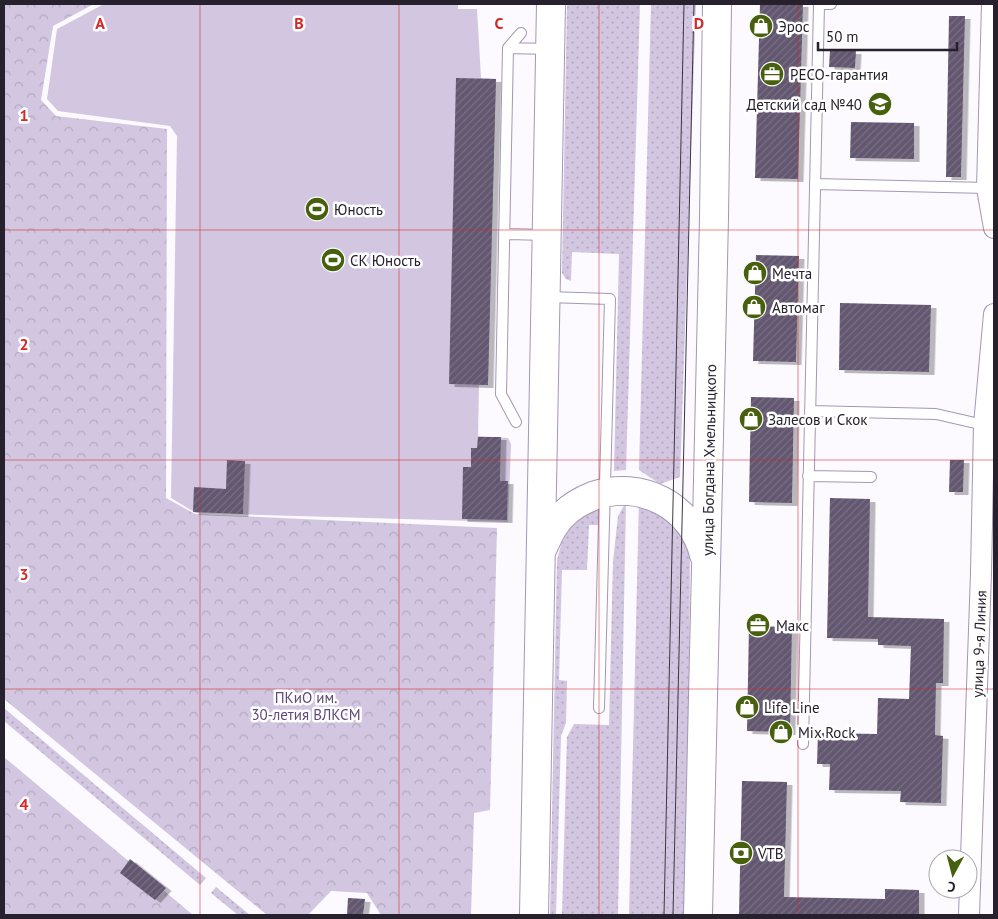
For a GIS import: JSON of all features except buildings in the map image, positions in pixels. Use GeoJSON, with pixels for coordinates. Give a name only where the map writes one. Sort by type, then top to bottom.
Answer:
{"type":"FeatureCollection","features":[{"type":"Feature","properties":{"kind":"main road"},"geometry":{"type":"LineString","coordinates":[[534,915],[551,4]]}},
{"type":"Feature","properties":{"kind":"main road","name":"улица Богдана Хмельницкого"},"geometry":{"type":"LineString","coordinates":[[698,915],[717,4]]}},
{"type":"Feature","properties":{"kind":"main road"},"geometry":{"type":"LineString","coordinates":[[541,552],[550,531],[564,514],[583,500],[604,492],[629,491],[660,499],[683,516],[694,530],[702,546],[706,564]]}},
{"type":"Feature","properties":{"kind":"street"},"geometry":{"type":"LineString","coordinates":[[992,4],[987,188],[994,228]]}},
{"type":"Feature","properties":{"kind":"street","name":"улица 9-я Линия"},"geometry":{"type":"LineString","coordinates":[[969,915],[988,575],[984,425],[994,314]]}},
{"type":"Feature","properties":{"kind":"lane"},"geometry":{"type":"LineString","coordinates":[[803,744],[819,4]]}},
{"type":"Feature","properties":{"kind":"lane"},"geometry":{"type":"LineString","coordinates":[[823,4],[832,4]]}},
{"type":"Feature","properties":{"kind":"lane"},"geometry":{"type":"LineString","coordinates":[[516,422],[501,394],[508,48],[521,33]]}},
{"type":"Feature","properties":{"kind":"lane"},"geometry":{"type":"LineString","coordinates":[[508,48],[550,49]]}},
{"type":"Feature","properties":{"kind":"lane"},"geometry":{"type":"LineString","coordinates":[[815,184],[987,188]]}},
{"type":"Feature","properties":{"kind":"lane"},"geometry":{"type":"LineString","coordinates":[[504,234],[546,235]]}},
{"type":"Feature","properties":{"kind":"lane"},"geometry":{"type":"LineString","coordinates":[[545,297],[610,299],[599,708]]}},
{"type":"Feature","properties":{"kind":"lane"},"geometry":{"type":"LineString","coordinates":[[810,412],[936,414],[984,425]]}},
{"type":"Feature","properties":{"kind":"lane"},"geometry":{"type":"LineString","coordinates":[[808,476],[871,477]]}},
{"type":"Feature","properties":{"kind":"green space","name":"ПКиО им. 30-летия ВЛКСМ"},"geometry":{"type":"Polygon","coordinates":[[[4,4],[94,4],[53,26],[41,100],[56,116],[167,129],[166,498],[195,514],[497,528],[490,810],[474,813],[471,915],[381,915],[367,893],[331,891],[308,915],[267,915],[4,699],[4,4]]]}},
{"type":"Feature","properties":{"kind":"green space","name":"СК Юность"},"geometry":{"type":"Polygon","coordinates":[[[104,4],[458,4],[458,9],[477,9],[481,78],[496,79],[488,385],[479,385],[478,436],[508,438],[511,444],[508,522],[196,513],[171,498],[177,136],[170,126],[58,111],[47,99],[57,29],[104,4]]]}},
{"type":"Feature","properties":{"kind":"green space"},"geometry":{"type":"Polygon","coordinates":[[[567,4],[640,4],[626,470],[614,471],[619,254],[572,252],[571,281],[566,279],[562,273],[567,4]]]}},
{"type":"Feature","properties":{"kind":"green space"},"geometry":{"type":"Polygon","coordinates":[[[651,4],[696,4],[680,477],[660,484],[639,470],[651,4]]]}},
{"type":"Feature","properties":{"kind":"green space"},"geometry":{"type":"Polygon","coordinates":[[[639,500],[667,512],[690,540],[688,915],[629,915],[639,500]]]}},
{"type":"Feature","properties":{"kind":"green space"},"geometry":{"type":"Polygon","coordinates":[[[626,502],[618,915],[562,915],[567,737],[574,724],[609,725],[613,562],[618,516],[626,502]]]}},
{"type":"Feature","properties":{"kind":"green space"},"geometry":{"type":"Polygon","coordinates":[[[601,505],[600,525],[589,525],[587,570],[562,570],[559,680],[567,681],[566,723],[561,736],[556,915],[550,915],[557,560],[561,545],[573,521],[601,505]]]}},
{"type":"Feature","properties":{"kind":"green space"},"geometry":{"type":"Polygon","coordinates":[[[4,708],[206,878],[200,885],[4,721],[4,708]]]}},
{"type":"Feature","properties":{"kind":"green space"},"geometry":{"type":"Polygon","coordinates":[[[4,757],[193,915],[4,915],[4,757]]]}},
{"type":"Feature","properties":{"kind":"green space"},"geometry":{"type":"Polygon","coordinates":[[[216,887],[250,915],[238,915],[211,893],[216,887]]]}},
{"type":"Feature","properties":{"kind":"tram line"},"geometry":{"type":"LineString","coordinates":[[664,915],[684,4]]}},
{"type":"Feature","properties":{"kind":"tram line"},"geometry":{"type":"LineString","coordinates":[[673,915],[694,4]]}},
{"type":"Feature","properties":{"kind":"place","name":"Эрос"},"geometry":{"type":"Point","coordinates":[761,26]}},
{"type":"Feature","properties":{"kind":"place","name":"РЕСО-гарантия"},"geometry":{"type":"Point","coordinates":[772,74]}},
{"type":"Feature","properties":{"kind":"place","name":"Детский сад №40"},"geometry":{"type":"Point","coordinates":[880,104]}},
{"type":"Feature","properties":{"kind":"place","name":"Юность"},"geometry":{"type":"Point","coordinates":[317,209]}},
{"type":"Feature","properties":{"kind":"place","name":"СК Юность"},"geometry":{"type":"Point","coordinates":[333,260]}},
{"type":"Feature","properties":{"kind":"place","name":"Мечта"},"geometry":{"type":"Point","coordinates":[755,273]}},
{"type":"Feature","properties":{"kind":"place","name":"Автомаг"},"geometry":{"type":"Point","coordinates":[754,307]}},
{"type":"Feature","properties":{"kind":"place","name":"Залесов и Скок"},"geometry":{"type":"Point","coordinates":[751,419]}},
{"type":"Feature","properties":{"kind":"place","name":"Макс"},"geometry":{"type":"Point","coordinates":[758,625]}},
{"type":"Feature","properties":{"kind":"place","name":"Life Line"},"geometry":{"type":"Point","coordinates":[747,707]}},
{"type":"Feature","properties":{"kind":"place","name":"Mix Rock"},"geometry":{"type":"Point","coordinates":[781,732]}},
{"type":"Feature","properties":{"kind":"place","name":"VTB"},"geometry":{"type":"Point","coordinates":[741,853]}}]}
